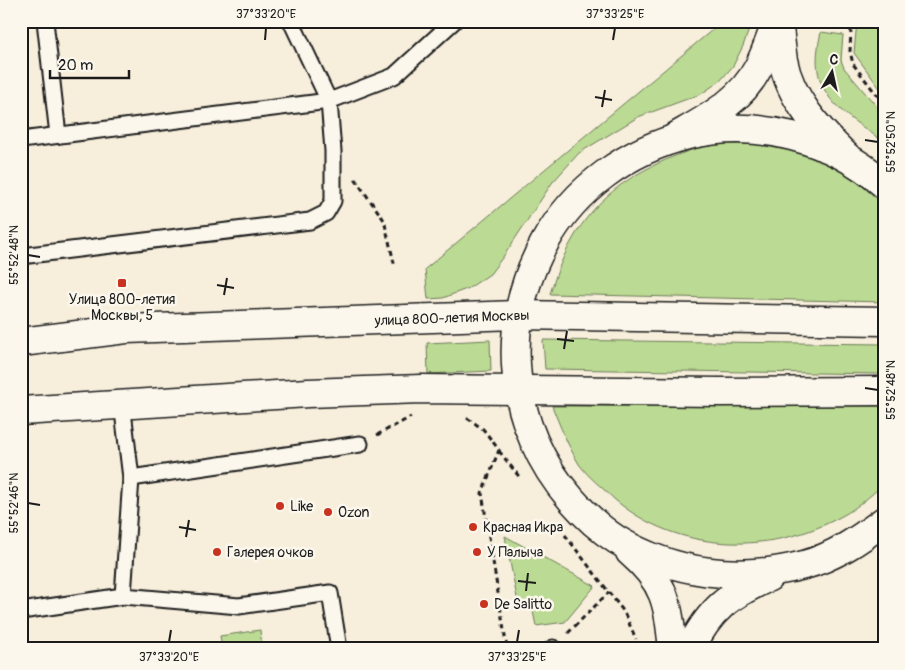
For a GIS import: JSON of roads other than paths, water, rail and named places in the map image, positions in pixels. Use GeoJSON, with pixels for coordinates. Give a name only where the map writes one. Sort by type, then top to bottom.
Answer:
{"type":"FeatureCollection","features":[{"type":"Feature","properties":{"kind":"main road"},"geometry":{"type":"LineString","coordinates":[[671,140],[730,102],[746,86],[758,67],[778,21]]}},
{"type":"Feature","properties":{"kind":"main road"},"geometry":{"type":"LineString","coordinates":[[778,21],[783,62],[793,88],[808,114],[823,134],[848,158]]}},
{"type":"Feature","properties":{"kind":"main road"},"geometry":{"type":"LineString","coordinates":[[673,649],[670,618],[662,588],[647,566],[580,509],[560,486],[543,461],[530,433],[518,389],[515,344],[518,315],[525,284],[537,256],[552,230],[570,205],[592,184],[616,166],[643,151],[671,140],[700,132],[731,129],[762,131],[792,136],[820,144],[848,158],[884,184]]}},
{"type":"Feature","properties":{"kind":"main road","name":"улица 800-летия Москвы"},"geometry":{"type":"LineString","coordinates":[[21,342],[126,330],[518,315],[884,321]]}},
{"type":"Feature","properties":{"kind":"main road"},"geometry":{"type":"LineString","coordinates":[[21,411],[122,403],[318,392],[421,389],[720,392],[884,391]]}},
{"type":"Feature","properties":{"kind":"main road"},"geometry":{"type":"LineString","coordinates":[[616,539],[656,559],[685,568],[715,574],[748,574],[805,565],[834,554],[860,539],[884,521]]}},
{"type":"Feature","properties":{"kind":"main road"},"geometry":{"type":"LineString","coordinates":[[690,649],[698,632],[714,610],[738,592],[788,568]]}},
{"type":"Feature","properties":{"kind":"lane"},"geometry":{"type":"LineString","coordinates":[[45,21],[58,135]]}},
{"type":"Feature","properties":{"kind":"lane"},"geometry":{"type":"LineString","coordinates":[[21,256],[310,221],[326,213],[333,201],[333,151],[329,102],[292,21]]}},
{"type":"Feature","properties":{"kind":"lane"},"geometry":{"type":"LineString","coordinates":[[21,140],[329,102],[394,76],[454,21]]}},
{"type":"Feature","properties":{"kind":"lane"},"geometry":{"type":"LineString","coordinates":[[122,403],[131,478],[123,596]]}},
{"type":"Feature","properties":{"kind":"lane"},"geometry":{"type":"LineString","coordinates":[[131,478],[360,444]]}},
{"type":"Feature","properties":{"kind":"lane"},"geometry":{"type":"LineString","coordinates":[[21,610],[123,596],[239,606],[330,593],[339,649]]}},
{"type":"Feature","properties":{"kind":"place","name":"Улица 800-летия Москвы, 5"},"geometry":{"type":"Point","coordinates":[122,283]}},
{"type":"Feature","properties":{"kind":"place","name":"Like"},"geometry":{"type":"Point","coordinates":[280,506]}},
{"type":"Feature","properties":{"kind":"place","name":"Ozon"},"geometry":{"type":"Point","coordinates":[328,512]}},
{"type":"Feature","properties":{"kind":"place","name":"Красная Икра"},"geometry":{"type":"Point","coordinates":[473,527]}},
{"type":"Feature","properties":{"kind":"place","name":"Галерея очков"},"geometry":{"type":"Point","coordinates":[217,552]}},
{"type":"Feature","properties":{"kind":"place","name":"У Палыча"},"geometry":{"type":"Point","coordinates":[477,552]}},
{"type":"Feature","properties":{"kind":"place","name":"De Salitto"},"geometry":{"type":"Point","coordinates":[484,604]}}]}
